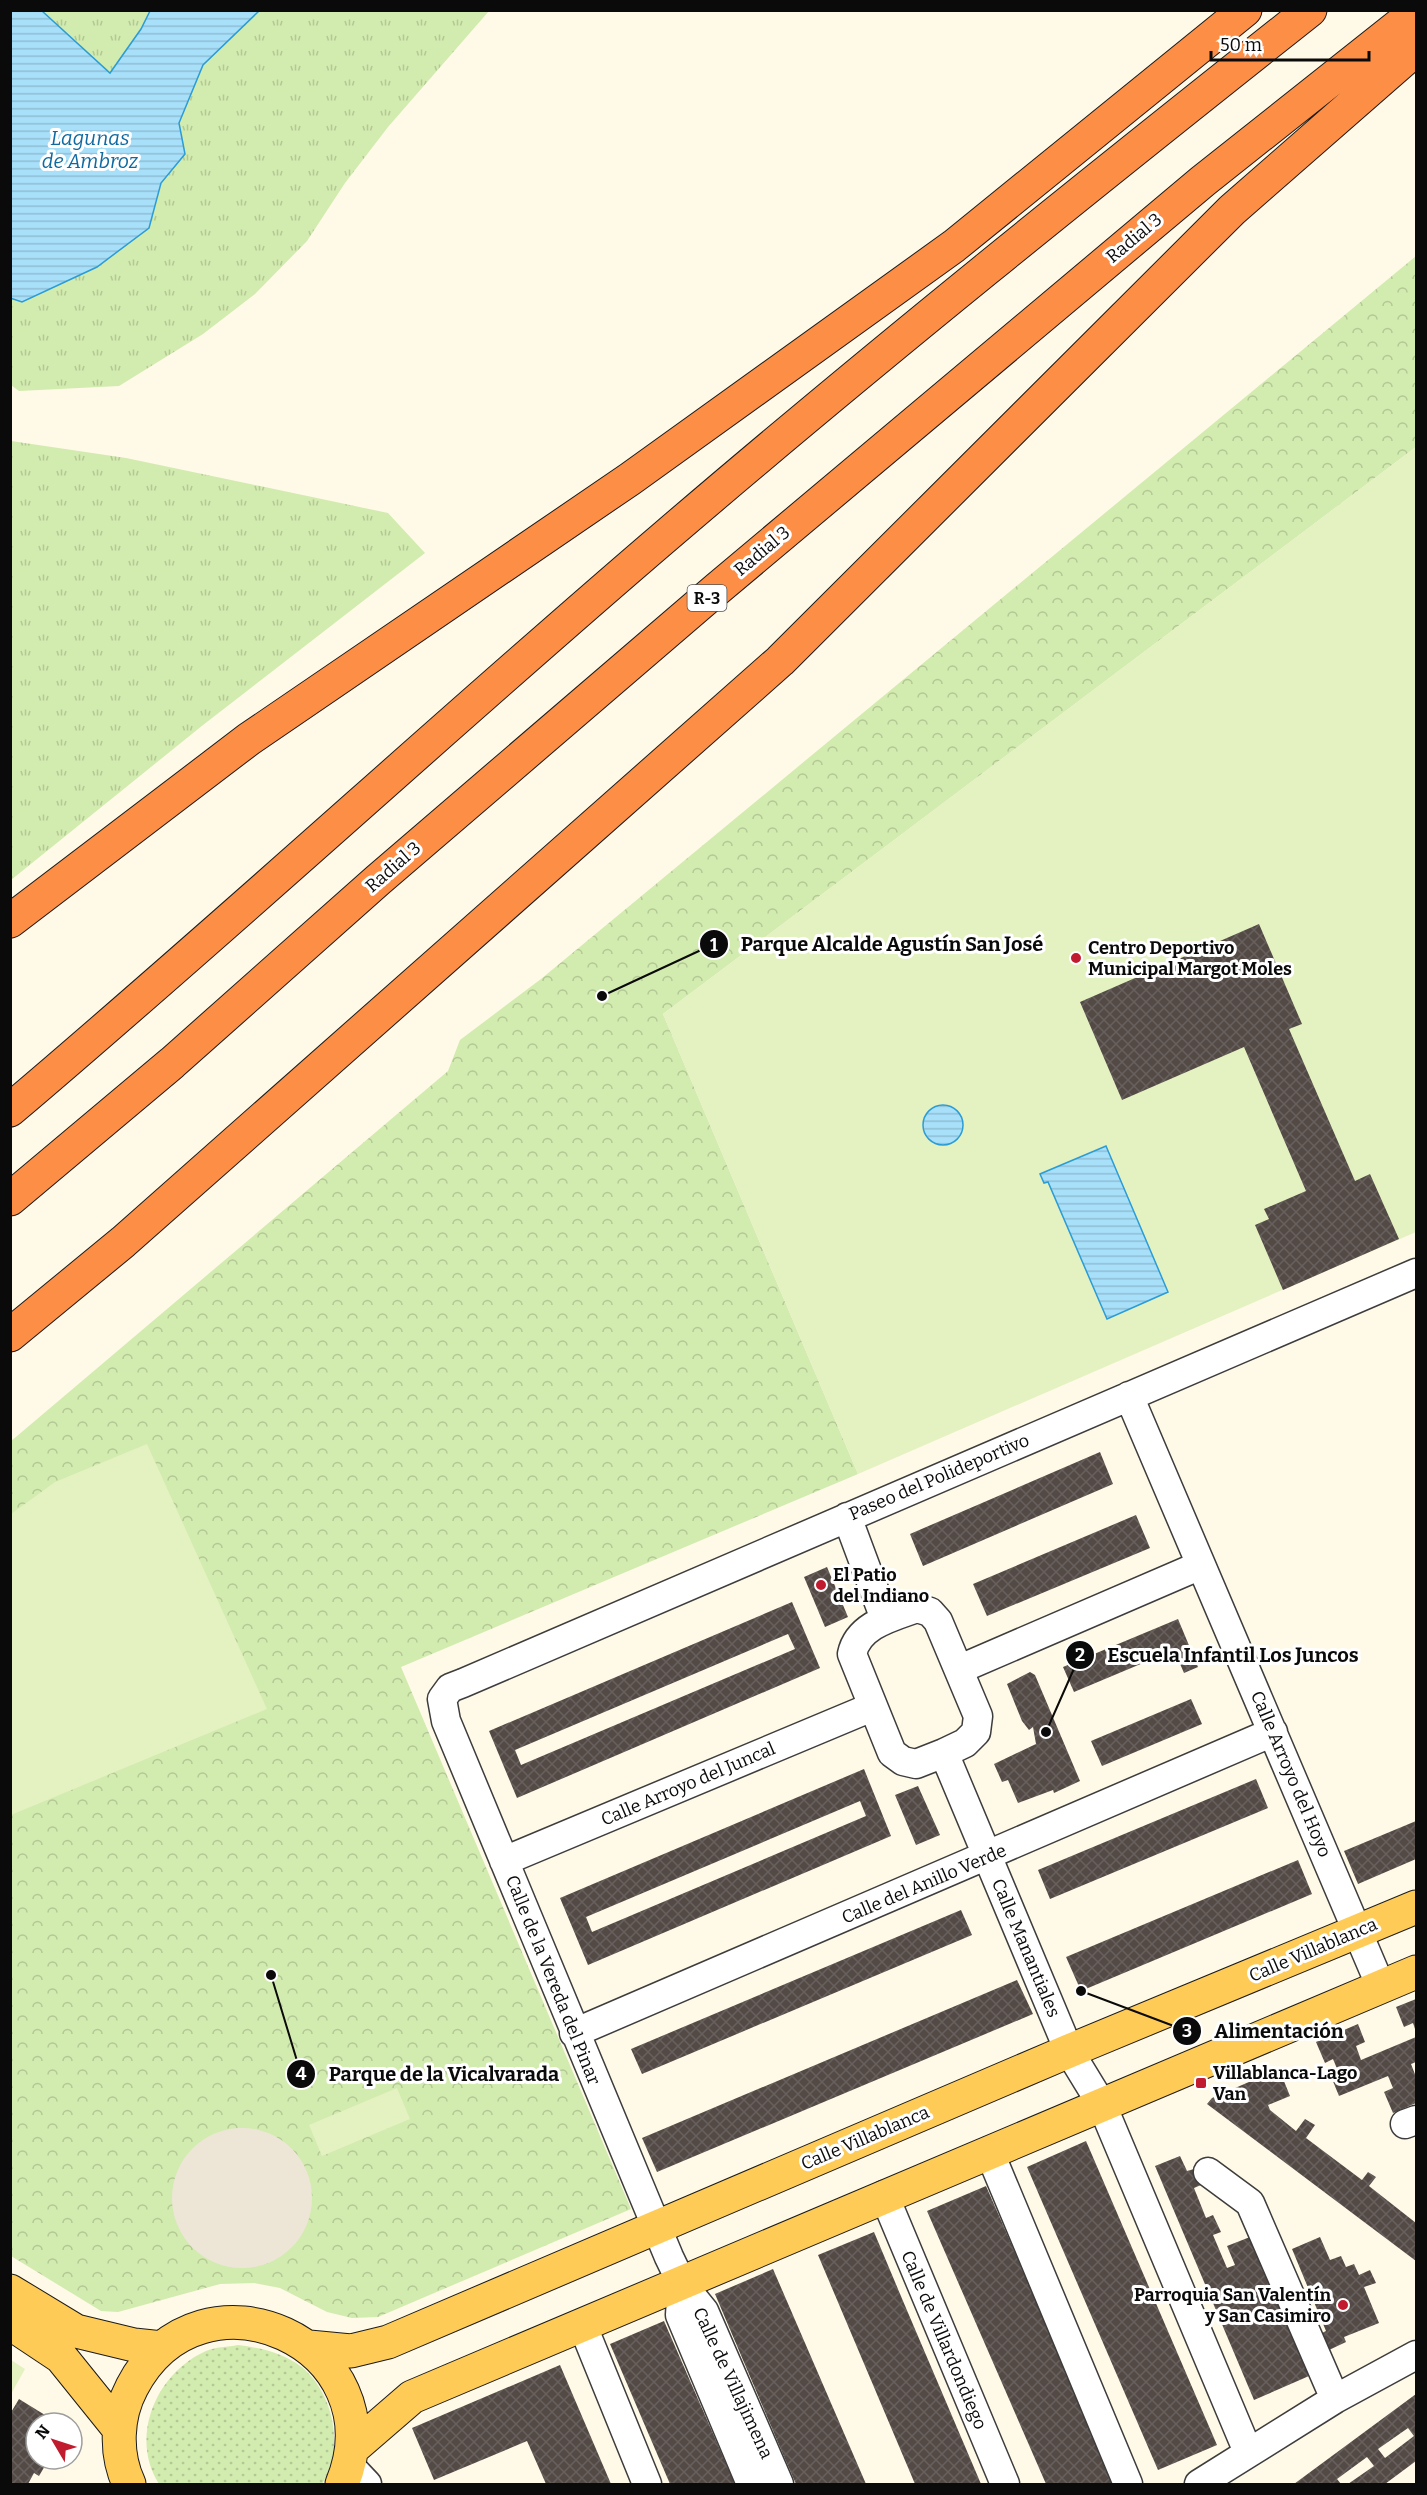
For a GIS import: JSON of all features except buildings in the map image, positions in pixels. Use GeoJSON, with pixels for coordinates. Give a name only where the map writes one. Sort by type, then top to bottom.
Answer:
{"type":"FeatureCollection","features":[{"type":"Feature","properties":{"kind":"highway"},"geometry":{"type":"LineString","coordinates":[[10,921],[249,739],[630,479],[954,246],[1245,10]]}},
{"type":"Feature","properties":{"kind":"highway"},"geometry":{"type":"LineString","coordinates":[[10,1110],[127,1011],[668,534],[1033,232],[1310,10]]}},
{"type":"Feature","properties":{"kind":"highway","name":"Radial 3"},"geometry":{"type":"LineString","coordinates":[[10,1199],[172,1063],[378,879],[726,582],[1203,181],[1416,12]]}},
{"type":"Feature","properties":{"kind":"highway"},"geometry":{"type":"LineString","coordinates":[[10,1335],[123,1242],[780,661],[1232,210],[1416,49]]}},
{"type":"Feature","properties":{"kind":"main road","name":"Calle Villablanca"},"geometry":{"type":"LineString","coordinates":[[309,2347],[351,2351],[388,2342],[1069,2051],[1416,1907]]}},
{"type":"Feature","properties":{"kind":"main road"},"geometry":{"type":"LineString","coordinates":[[353,2471],[412,2397],[572,2328],[682,2284],[884,2195],[1416,1972]]}},
{"type":"Feature","properties":{"kind":"main road"},"geometry":{"type":"LineString","coordinates":[[10,2291],[76,2331],[134,2345],[162,2348]]}},
{"type":"Feature","properties":{"kind":"main road"},"geometry":{"type":"LineString","coordinates":[[10,2323],[62,2357],[119,2429]]}},
{"type":"Feature","properties":{"kind":"main road"},"geometry":{"type":"LineString","coordinates":[[126,2481],[120,2452],[119,2429],[126,2399],[141,2371],[162,2348],[189,2331],[220,2323],[262,2325],[282,2331],[309,2347],[329,2367],[344,2392],[352,2419],[353,2471]]}},
{"type":"Feature","properties":{"kind":"street","name":"Paseo del Polideportivo"},"geometry":{"type":"LineString","coordinates":[[463,1683],[1416,1273]]}},
{"type":"Feature","properties":{"kind":"street","name":"Calle Arroyo del Hoyo"},"geometry":{"type":"LineString","coordinates":[[1129,1396],[1381,1986]]}},
{"type":"Feature","properties":{"kind":"street"},"geometry":{"type":"LineString","coordinates":[[847,1516],[885,1619]]}},
{"type":"Feature","properties":{"kind":"street"},"geometry":{"type":"LineString","coordinates":[[960,1670],[1201,1565]]}},
{"type":"Feature","properties":{"kind":"street"},"geometry":{"type":"LineString","coordinates":[[917,1608],[930,1612],[938,1621],[960,1670],[978,1716],[976,1732],[965,1743],[916,1764],[903,1761],[892,1753],[852,1654],[855,1643],[862,1634],[885,1619],[917,1608]]}},
{"type":"Feature","properties":{"kind":"street","name":"Calle de la Vereda del Pinar"},"geometry":{"type":"LineString","coordinates":[[463,1683],[450,1688],[442,1699],[446,1721],[574,2033],[682,2284]]}},
{"type":"Feature","properties":{"kind":"street","name":"Calle Arroyo del Juncal"},"geometry":{"type":"LineString","coordinates":[[504,1861],[872,1707]]}},
{"type":"Feature","properties":{"kind":"street","name":"Calle del Anillo Verde"},"geometry":{"type":"LineString","coordinates":[[574,2033],[988,1857],[1273,1732]]}},
{"type":"Feature","properties":{"kind":"street","name":"Calle Manantiales"},"geometry":{"type":"LineString","coordinates":[[944,1753],[1069,2051],[1102,2105]]}},
{"type":"Feature","properties":{"kind":"street"},"geometry":{"type":"LineString","coordinates":[[1102,2105],[1248,2452]]}},
{"type":"Feature","properties":{"kind":"street"},"geometry":{"type":"LineString","coordinates":[[989,2151],[1128,2484]]}},
{"type":"Feature","properties":{"kind":"street"},"geometry":{"type":"LineString","coordinates":[[1208,2172],[1250,2203],[1335,2399]]}},
{"type":"Feature","properties":{"kind":"street","name":"Calle de Villardondiego"},"geometry":{"type":"LineString","coordinates":[[884,2195],[1005,2484]]}},
{"type":"Feature","properties":{"kind":"street","name":"Calle de Villajimena"},"geometry":{"type":"LineString","coordinates":[[682,2284],[680,2315],[751,2484]]}},
{"type":"Feature","properties":{"kind":"street","name":"Calle de Villajimena"},"geometry":{"type":"LineString","coordinates":[[682,2284],[704,2311],[779,2484]]}},
{"type":"Feature","properties":{"kind":"street"},"geometry":{"type":"LineString","coordinates":[[572,2328],[630,2484]]}},
{"type":"Feature","properties":{"kind":"street"},"geometry":{"type":"LineString","coordinates":[[572,2328],[647,2484]]}},
{"type":"Feature","properties":{"kind":"street"},"geometry":{"type":"LineString","coordinates":[[1199,2484],[1335,2399],[1416,2355]]}},
{"type":"Feature","properties":{"kind":"green space"},"geometry":{"type":"Polygon","coordinates":[[[42,11],[150,11],[141,29],[110,73],[42,11]]]}},
{"type":"Feature","properties":{"kind":"green space"},"geometry":{"type":"Polygon","coordinates":[[[259,11],[489,11],[388,127],[345,183],[307,241],[255,294],[203,334],[119,386],[19,391],[11,385],[10,298],[22,302],[97,267],[149,228],[161,183],[185,154],[179,123],[203,65],[259,11]]]}},
{"type":"Feature","properties":{"kind":"green space"},"geometry":{"type":"Polygon","coordinates":[[[1416,256],[1416,447],[663,1014],[858,1474],[401,1667],[631,2209],[378,2317],[352,2318],[327,2312],[280,2288],[254,2283],[220,2284],[118,2312],[101,2311],[11,2256],[10,1442],[448,1071],[460,1040],[541,979],[1416,256]]]}},
{"type":"Feature","properties":{"kind":"green space"},"geometry":{"type":"Polygon","coordinates":[[[11,441],[126,458],[388,513],[425,553],[203,725],[11,880],[11,441]]]}},
{"type":"Feature","properties":{"kind":"green space","name":"Centro Deportivo Municipal Margot Moles"},"geometry":{"type":"Polygon","coordinates":[[[1416,447],[1416,1232],[858,1474],[663,1014],[1416,447]]]}},
{"type":"Feature","properties":{"kind":"green space"},"geometry":{"type":"Polygon","coordinates":[[[147,1444],[267,1709],[11,1815],[11,1514],[55,1482],[147,1444]]]}},
{"type":"Feature","properties":{"kind":"green space"},"geometry":{"type":"Polygon","coordinates":[[[397,2088],[410,2119],[322,2156],[309,2125],[397,2088]]]}},
{"type":"Feature","properties":{"kind":"green space"},"geometry":{"type":"Polygon","coordinates":[[[238,2345],[268,2351],[289,2359],[309,2374],[319,2387],[327,2402],[334,2436],[329,2469],[322,2484],[159,2484],[150,2466],[147,2446],[152,2408],[161,2390],[173,2374],[188,2361],[206,2351],[238,2345]]]}},
{"type":"Feature","properties":{"kind":"green space"},"geometry":{"type":"Polygon","coordinates":[[[11,2360],[25,2369],[11,2394],[11,2360]]]}},
{"type":"Feature","properties":{"kind":"shaded area"},"geometry":{"type":"Polygon","coordinates":[[[242,2128],[269,2133],[291,2149],[307,2171],[312,2198],[307,2225],[291,2247],[269,2263],[242,2268],[215,2263],[193,2247],[177,2225],[172,2198],[177,2171],[193,2149],[215,2133],[242,2128]]]}},
{"type":"Feature","properties":{"kind":"water","name":"Lagunas de Ambroz"},"geometry":{"type":"Polygon","coordinates":[[[11,10],[42,11],[110,73],[141,29],[150,11],[259,11],[203,65],[179,123],[185,154],[161,183],[149,228],[97,267],[22,302],[10,298],[11,10]]]}},
{"type":"Feature","properties":{"kind":"water"},"geometry":{"type":"Polygon","coordinates":[[[943,1105],[951,1106],[957,1111],[962,1117],[962,1133],[957,1139],[951,1144],[943,1145],[935,1144],[929,1139],[924,1133],[923,1125],[924,1117],[929,1111],[935,1106],[943,1105]]]}},
{"type":"Feature","properties":{"kind":"water"},"geometry":{"type":"Polygon","coordinates":[[[1106,1146],[1168,1292],[1107,1319],[1048,1182],[1044,1183],[1040,1174],[1106,1146]]]}},
{"type":"Feature","properties":{"kind":"place","name":"Centro Deportivo Municipal Margot Moles"},"geometry":{"type":"Point","coordinates":[1076,958]}},
{"type":"Feature","properties":{"kind":"place","name":"Parque Alcalde Agustín San José"},"geometry":{"type":"Point","coordinates":[602,996]}},
{"type":"Feature","properties":{"kind":"place","name":"El Patio del Indiano"},"geometry":{"type":"Point","coordinates":[821,1585]}},
{"type":"Feature","properties":{"kind":"place","name":"Escuela Infantil Los Juncos"},"geometry":{"type":"Point","coordinates":[1046,1732]}},
{"type":"Feature","properties":{"kind":"place","name":"Parque de la Vicalvarada"},"geometry":{"type":"Point","coordinates":[271,1975]}},
{"type":"Feature","properties":{"kind":"place","name":"Alimentación"},"geometry":{"type":"Point","coordinates":[1081,1991]}},
{"type":"Feature","properties":{"kind":"place","name":"Villablanca-Lago Van"},"geometry":{"type":"Point","coordinates":[1201,2083]}},
{"type":"Feature","properties":{"kind":"place","name":"Parroquia San Valentín y San Casimiro"},"geometry":{"type":"Point","coordinates":[1343,2305]}}]}
